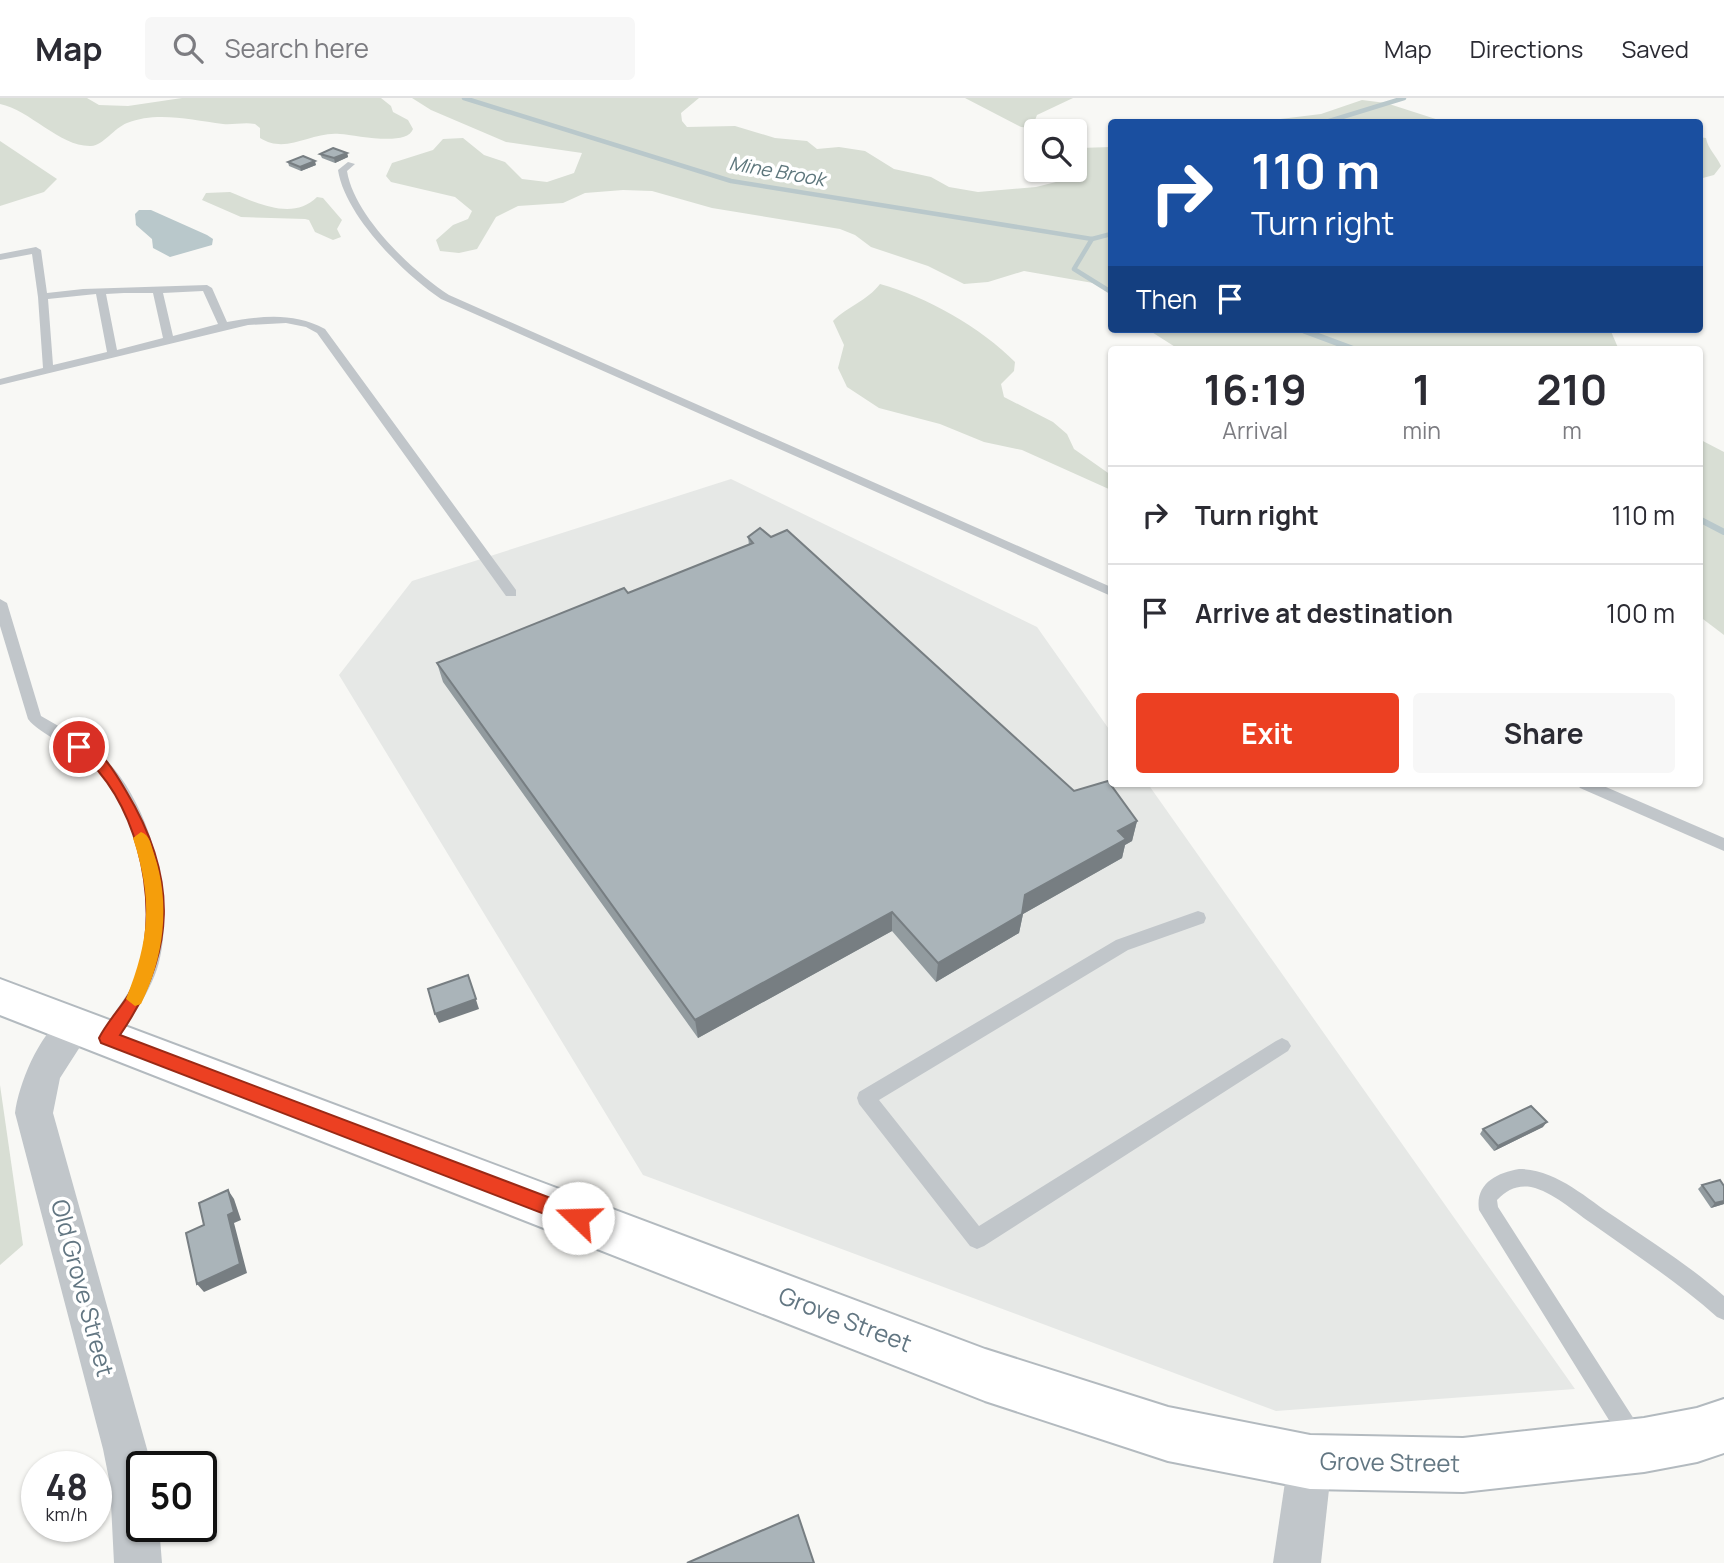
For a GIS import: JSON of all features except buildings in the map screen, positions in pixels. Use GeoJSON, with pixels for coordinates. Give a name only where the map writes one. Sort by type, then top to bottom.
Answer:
{"type":"FeatureCollection","features":[{"type":"Feature","properties":{"kind":"main road","name":"Grove Street"},"geometry":{"type":"LineString","coordinates":[[0,997],[985,1375],[1168,1434],[1310,1462],[1463,1465],[1638,1446],[1698,1436],[1724,1426]]}},
{"type":"Feature","properties":{"kind":"street","name":"Old Grove Street"},"geometry":{"type":"LineString","coordinates":[[92,1031],[43,1074],[34,1094],[34,1113],[125,1449],[133,1484],[138,1563]]}},
{"type":"Feature","properties":{"kind":"street"},"geometry":{"type":"LineString","coordinates":[[1297,1563],[1310,1462]]}},
{"type":"Feature","properties":{"kind":"lane"},"geometry":{"type":"LineString","coordinates":[[351,164],[342,170],[341,177],[354,200],[400,263],[445,297],[1108,591]]}},
{"type":"Feature","properties":{"kind":"lane"},"geometry":{"type":"LineString","coordinates":[[0,257],[36,250],[43,297],[48,369]]}},
{"type":"Feature","properties":{"kind":"lane"},"geometry":{"type":"LineString","coordinates":[[43,297],[76,290],[158,292],[207,288],[223,326]]}},
{"type":"Feature","properties":{"kind":"lane"},"geometry":{"type":"LineString","coordinates":[[101,291],[112,353]]}},
{"type":"Feature","properties":{"kind":"lane"},"geometry":{"type":"LineString","coordinates":[[158,292],[168,339]]}},
{"type":"Feature","properties":{"kind":"lane"},"geometry":{"type":"LineString","coordinates":[[0,382],[223,326],[280,319],[306,322],[321,331],[511,593]]}},
{"type":"Feature","properties":{"kind":"lane"},"geometry":{"type":"LineString","coordinates":[[0,603],[35,719],[79,747],[105,768],[133,815],[153,874],[156,915],[151,959],[136,997],[92,1031]]}},
{"type":"Feature","properties":{"kind":"lane"},"geometry":{"type":"LineString","coordinates":[[1592,787],[1724,845]]}},
{"type":"Feature","properties":{"kind":"lane"},"geometry":{"type":"LineString","coordinates":[[1198,918],[1122,944],[866,1098],[977,1238],[1282,1046]]}},
{"type":"Feature","properties":{"kind":"lane"},"geometry":{"type":"LineString","coordinates":[[1638,1446],[1489,1210],[1487,1198],[1494,1188],[1520,1177],[1534,1179],[1563,1193],[1660,1258],[1724,1310]]}},
{"type":"Feature","properties":{"kind":"shaded area"},"geometry":{"type":"Polygon","coordinates":[[[0,98],[87,98],[99,105],[128,106],[182,98],[381,98],[391,106],[393,112],[408,120],[413,129],[401,138],[329,134],[280,144],[260,138],[260,128],[255,124],[223,124],[162,117],[127,123],[100,143],[91,146],[79,145],[56,135],[23,113],[0,104],[0,98]]]}},
{"type":"Feature","properties":{"kind":"shaded area"},"geometry":{"type":"Polygon","coordinates":[[[412,98],[699,98],[681,113],[682,121],[687,127],[735,126],[775,138],[807,141],[817,149],[839,147],[865,151],[894,169],[931,177],[949,187],[978,192],[1036,187],[1056,182],[1087,182],[1087,148],[1108,147],[1108,291],[1093,283],[1024,271],[988,282],[964,284],[928,266],[871,247],[855,235],[840,229],[712,208],[652,191],[585,193],[563,203],[518,206],[496,217],[477,249],[459,253],[440,251],[436,240],[453,225],[468,219],[472,211],[455,197],[391,182],[386,176],[392,163],[433,150],[443,139],[463,138],[484,155],[505,162],[522,179],[547,182],[574,173],[582,153],[506,142],[431,110],[412,98]]]}},
{"type":"Feature","properties":{"kind":"shaded area"},"geometry":{"type":"Polygon","coordinates":[[[965,98],[1073,98],[1037,115],[1035,119],[1024,119],[1024,127],[965,98]]]}},
{"type":"Feature","properties":{"kind":"shaded area"},"geometry":{"type":"Polygon","coordinates":[[[1362,100],[1386,103],[1436,119],[1280,119],[1321,114],[1362,100]]]}},
{"type":"Feature","properties":{"kind":"shaded area"},"geometry":{"type":"Polygon","coordinates":[[[1703,138],[1706,138],[1721,166],[1714,175],[1703,178],[1703,138]]]}},
{"type":"Feature","properties":{"kind":"shaded area"},"geometry":{"type":"Polygon","coordinates":[[[0,141],[57,179],[44,192],[0,206],[0,141]]]}},
{"type":"Feature","properties":{"kind":"shaded area"},"geometry":{"type":"Polygon","coordinates":[[[230,192],[263,205],[286,209],[297,208],[317,197],[323,198],[342,220],[337,229],[341,237],[333,240],[315,232],[309,220],[241,217],[202,200],[206,193],[230,192]]]}},
{"type":"Feature","properties":{"kind":"shaded area"},"geometry":{"type":"Polygon","coordinates":[[[139,210],[151,210],[207,235],[213,239],[212,245],[170,257],[153,248],[152,239],[136,225],[135,214],[139,210]]]}},
{"type":"Feature","properties":{"kind":"shaded area"},"geometry":{"type":"Polygon","coordinates":[[[880,284],[915,296],[952,315],[1002,349],[1015,362],[1014,371],[1001,384],[1004,397],[1053,422],[1067,434],[1074,449],[1108,473],[1108,489],[1022,450],[984,442],[940,424],[879,408],[847,387],[838,368],[844,345],[833,321],[880,284]]]}},
{"type":"Feature","properties":{"kind":"shaded area"},"geometry":{"type":"Polygon","coordinates":[[[1153,333],[1612,333],[1617,346],[1464,346],[1174,346],[1153,333]]]}},
{"type":"Feature","properties":{"kind":"shaded area"},"geometry":{"type":"Polygon","coordinates":[[[1703,441],[1724,452],[1724,635],[1703,619],[1703,441]]]}},
{"type":"Feature","properties":{"kind":"shaded area"},"geometry":{"type":"Polygon","coordinates":[[[731,479],[1037,627],[1108,728],[1108,787],[1150,787],[1575,1389],[1276,1411],[643,1175],[339,675],[412,581],[731,479]]]}},
{"type":"Feature","properties":{"kind":"shaded area"},"geometry":{"type":"Polygon","coordinates":[[[0,1085],[23,1245],[0,1265],[0,1085]]]}},
{"type":"Feature","properties":{"kind":"waterway","name":"Mine Brook"},"geometry":{"type":"LineString","coordinates":[[464,98],[731,181],[1092,239]]}},
{"type":"Feature","properties":{"kind":"waterway"},"geometry":{"type":"LineString","coordinates":[[1336,119],[1404,98]]}},
{"type":"Feature","properties":{"kind":"waterway"},"geometry":{"type":"LineString","coordinates":[[1092,239],[1108,235]]}},
{"type":"Feature","properties":{"kind":"waterway"},"geometry":{"type":"LineString","coordinates":[[1092,239],[1074,269],[1108,290]]}},
{"type":"Feature","properties":{"kind":"waterway"},"geometry":{"type":"LineString","coordinates":[[1310,333],[1345,346]]}},
{"type":"Feature","properties":{"kind":"waterway"},"geometry":{"type":"LineString","coordinates":[[1703,521],[1724,532]]}},
{"type":"Feature","properties":{"kind":"slow traffic"},"geometry":{"type":"LineString","coordinates":[[135,999],[151,959],[156,915],[153,874],[141,838]]}},
{"type":"Feature","properties":{"kind":"route"},"geometry":{"type":"LineString","coordinates":[[79,747],[105,768],[133,815],[153,874],[156,915],[151,959],[136,997],[108,1038],[578,1218]]}}]}
